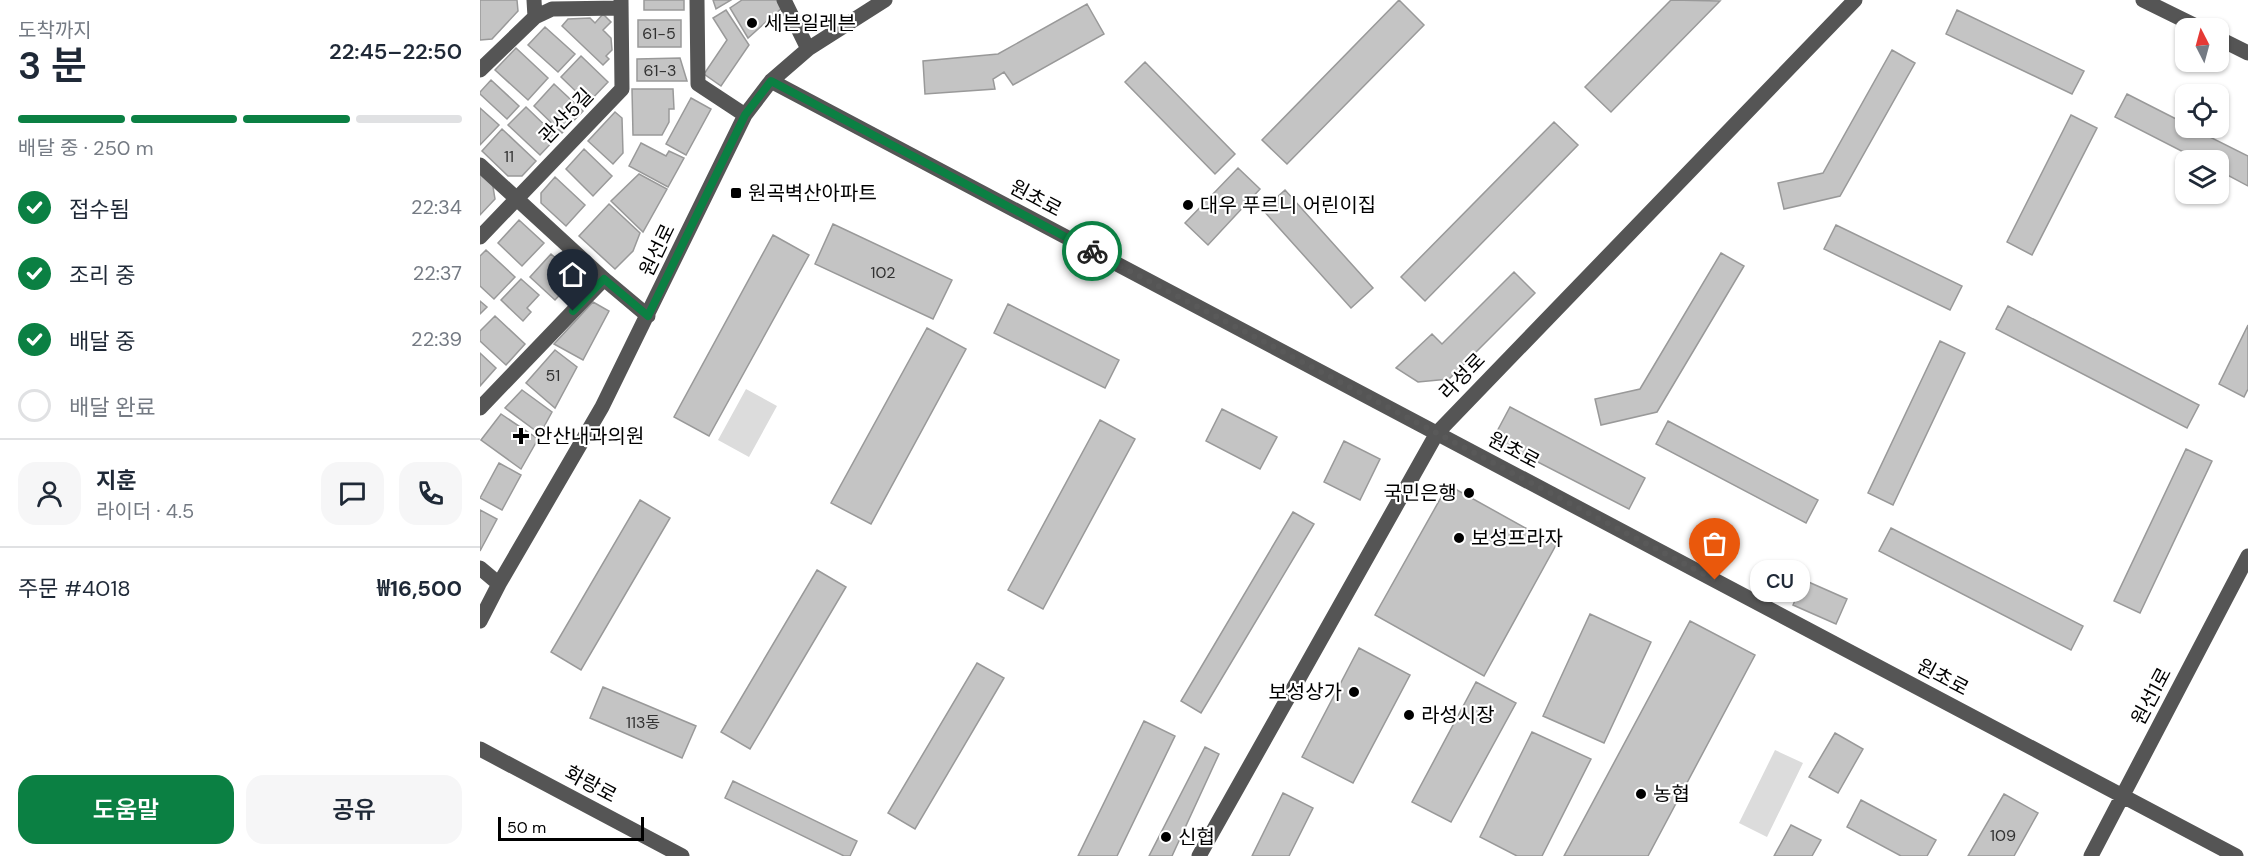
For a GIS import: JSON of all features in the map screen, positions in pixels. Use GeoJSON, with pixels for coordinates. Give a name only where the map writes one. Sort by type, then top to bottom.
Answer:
{"type":"FeatureCollection","features":[{"type":"Feature","properties":{"kind":"street"},"geometry":{"type":"LineString","coordinates":[[534,0],[535,17]]}},
{"type":"Feature","properties":{"kind":"street"},"geometry":{"type":"LineString","coordinates":[[697,0],[698,84],[745,115]]}},
{"type":"Feature","properties":{"kind":"street"},"geometry":{"type":"LineString","coordinates":[[784,0],[808,49]]}},
{"type":"Feature","properties":{"kind":"street","name":"원선로"},"geometry":{"type":"LineString","coordinates":[[480,621],[499,584],[602,407],[745,115],[771,81],[808,49],[885,0]]}},
{"type":"Feature","properties":{"kind":"street","name":"라성로"},"geometry":{"type":"LineString","coordinates":[[1199,856],[1437,433],[1855,0]]}},
{"type":"Feature","properties":{"kind":"street"},"geometry":{"type":"LineString","coordinates":[[2143,0],[2180,18]]}},
{"type":"Feature","properties":{"kind":"street"},"geometry":{"type":"LineString","coordinates":[[480,70],[535,17],[552,9],[621,4]]}},
{"type":"Feature","properties":{"kind":"street","name":"관산5길"},"geometry":{"type":"LineString","coordinates":[[480,237],[622,89],[621,4]]}},
{"type":"Feature","properties":{"kind":"street"},"geometry":{"type":"LineString","coordinates":[[2229,44],[2248,53]]}},
{"type":"Feature","properties":{"kind":"street","name":"원초로"},"geometry":{"type":"LineString","coordinates":[[771,81],[2236,856]]}},
{"type":"Feature","properties":{"kind":"street"},"geometry":{"type":"LineString","coordinates":[[480,165],[604,279],[648,316]]}},
{"type":"Feature","properties":{"kind":"street"},"geometry":{"type":"LineString","coordinates":[[480,408],[604,279]]}},
{"type":"Feature","properties":{"kind":"street","name":"원선1로"},"geometry":{"type":"LineString","coordinates":[[2091,856],[2248,556]]}},
{"type":"Feature","properties":{"kind":"street"},"geometry":{"type":"LineString","coordinates":[[480,568],[499,584]]}},
{"type":"Feature","properties":{"kind":"street","name":"화랑로"},"geometry":{"type":"LineString","coordinates":[[480,749],[682,856]]}},
{"type":"Feature","properties":{"kind":"shaded area"},"geometry":{"type":"Polygon","coordinates":[[[746,389],[777,406],[749,457],[718,440],[746,389]]]}},
{"type":"Feature","properties":{"kind":"shaded area"},"geometry":{"type":"Polygon","coordinates":[[[1775,750],[1803,763],[1767,837],[1739,823],[1775,750]]]}},
{"type":"Feature","properties":{"kind":"building"},"geometry":{"type":"Polygon","coordinates":[[[480,0],[517,0],[518,11],[492,39],[480,40],[480,0]]]}},
{"type":"Feature","properties":{"kind":"building"},"geometry":{"type":"Polygon","coordinates":[[[644,0],[684,0],[684,10],[644,10],[644,0]]]}},
{"type":"Feature","properties":{"kind":"building"},"geometry":{"type":"Polygon","coordinates":[[[713,0],[731,0],[716,9],[713,0]]]}},
{"type":"Feature","properties":{"kind":"building","name":"세븐일레븐"},"geometry":{"type":"Polygon","coordinates":[[[742,0],[779,0],[783,7],[748,38],[730,8],[742,0]]]}},
{"type":"Feature","properties":{"kind":"building"},"geometry":{"type":"Polygon","coordinates":[[[1399,0],[1424,25],[1287,164],[1262,140],[1399,0]]]}},
{"type":"Feature","properties":{"kind":"building"},"geometry":{"type":"Polygon","coordinates":[[[1671,0],[1720,1],[1611,112],[1585,87],[1671,0]]]}},
{"type":"Feature","properties":{"kind":"building"},"geometry":{"type":"Polygon","coordinates":[[[1087,4],[1104,34],[1013,85],[1004,72],[993,79],[995,89],[925,94],[923,61],[998,54],[1087,4]]]}},
{"type":"Feature","properties":{"kind":"building"},"geometry":{"type":"Polygon","coordinates":[[[726,10],[749,45],[721,86],[704,74],[727,40],[713,18],[726,10]]]}},
{"type":"Feature","properties":{"kind":"building"},"geometry":{"type":"Polygon","coordinates":[[[1957,10],[2084,71],[2072,94],[1946,34],[1957,10]]]}},
{"type":"Feature","properties":{"kind":"building"},"geometry":{"type":"Polygon","coordinates":[[[603,14],[611,22],[603,30],[611,38],[612,50],[606,56],[609,59],[603,65],[562,26],[568,19],[590,18],[595,23],[603,14]]]}},
{"type":"Feature","properties":{"kind":"building"},"geometry":{"type":"Polygon","coordinates":[[[638,20],[681,20],[681,47],[638,47],[638,20]]]}},
{"type":"Feature","properties":{"kind":"building"},"geometry":{"type":"Polygon","coordinates":[[[545,27],[575,54],[558,72],[528,45],[545,27]]]}},
{"type":"Feature","properties":{"kind":"building"},"geometry":{"type":"Polygon","coordinates":[[[516,48],[548,78],[528,100],[495,70],[516,48]]]}},
{"type":"Feature","properties":{"kind":"building"},"geometry":{"type":"Polygon","coordinates":[[[1892,50],[1915,63],[1840,196],[1784,209],[1778,183],[1823,173],[1892,50]]]}},
{"type":"Feature","properties":{"kind":"building"},"geometry":{"type":"Polygon","coordinates":[[[581,56],[608,82],[588,103],[561,77],[581,56]]]}},
{"type":"Feature","properties":{"kind":"building"},"geometry":{"type":"Polygon","coordinates":[[[680,58],[687,81],[637,81],[637,59],[680,58]]]}},
{"type":"Feature","properties":{"kind":"building"},"geometry":{"type":"Polygon","coordinates":[[[1145,62],[1235,154],[1215,174],[1125,82],[1145,62]]]}},
{"type":"Feature","properties":{"kind":"building"},"geometry":{"type":"Polygon","coordinates":[[[491,80],[519,106],[507,119],[480,94],[491,80]]]}},
{"type":"Feature","properties":{"kind":"building"},"geometry":{"type":"Polygon","coordinates":[[[554,84],[583,111],[562,133],[534,106],[554,84]]]}},
{"type":"Feature","properties":{"kind":"building"},"geometry":{"type":"Polygon","coordinates":[[[632,89],[673,89],[674,109],[669,109],[669,122],[662,135],[633,135],[632,89]]]}},
{"type":"Feature","properties":{"kind":"building"},"geometry":{"type":"Polygon","coordinates":[[[2127,94],[2175,118],[2175,138],[2212,138],[2248,156],[2248,186],[2229,176],[2229,150],[2179,150],[2115,117],[2127,94]]]}},
{"type":"Feature","properties":{"kind":"building"},"geometry":{"type":"Polygon","coordinates":[[[691,98],[711,109],[686,155],[666,144],[691,98]]]}},
{"type":"Feature","properties":{"kind":"building"},"geometry":{"type":"Polygon","coordinates":[[[526,107],[557,137],[540,155],[508,125],[526,107]]]}},
{"type":"Feature","properties":{"kind":"building"},"geometry":{"type":"Polygon","coordinates":[[[480,108],[499,125],[480,145],[480,108]]]}},
{"type":"Feature","properties":{"kind":"building"},"geometry":{"type":"Polygon","coordinates":[[[615,112],[622,118],[623,153],[613,164],[588,141],[615,112]]]}},
{"type":"Feature","properties":{"kind":"building"},"geometry":{"type":"Polygon","coordinates":[[[2071,115],[2097,128],[2032,255],[2007,242],[2071,115]]]}},
{"type":"Feature","properties":{"kind":"building"},"geometry":{"type":"Polygon","coordinates":[[[1554,122],[1578,145],[1425,301],[1401,277],[1554,122]]]}},
{"type":"Feature","properties":{"kind":"building"},"geometry":{"type":"Polygon","coordinates":[[[502,129],[536,161],[522,176],[508,176],[482,151],[502,129]]]}},
{"type":"Feature","properties":{"kind":"building"},"geometry":{"type":"Polygon","coordinates":[[[641,143],[666,156],[669,151],[684,158],[668,187],[629,166],[641,143]]]}},
{"type":"Feature","properties":{"kind":"building"},"geometry":{"type":"Polygon","coordinates":[[[584,149],[612,176],[593,196],[566,169],[584,149]]]}},
{"type":"Feature","properties":{"kind":"building"},"geometry":{"type":"Polygon","coordinates":[[[1238,168],[1260,189],[1208,245],[1185,223],[1238,168]]]}},
{"type":"Feature","properties":{"kind":"building"},"geometry":{"type":"Polygon","coordinates":[[[480,171],[492,181],[495,199],[480,215],[480,171]]]}},
{"type":"Feature","properties":{"kind":"building"},"geometry":{"type":"Polygon","coordinates":[[[639,174],[667,189],[643,232],[611,201],[639,174]]]}},
{"type":"Feature","properties":{"kind":"building"},"geometry":{"type":"Polygon","coordinates":[[[555,177],[585,205],[566,226],[541,203],[541,193],[555,177]]]}},
{"type":"Feature","properties":{"kind":"building"},"geometry":{"type":"Polygon","coordinates":[[[1285,190],[1373,288],[1351,308],[1263,210],[1285,190]]]}},
{"type":"Feature","properties":{"kind":"building"},"geometry":{"type":"Polygon","coordinates":[[[609,204],[640,233],[633,251],[615,269],[579,236],[609,204]]]}},
{"type":"Feature","properties":{"kind":"building"},"geometry":{"type":"Polygon","coordinates":[[[519,220],[544,243],[522,266],[498,243],[519,220]]]}},
{"type":"Feature","properties":{"kind":"building"},"geometry":{"type":"Polygon","coordinates":[[[833,224],[952,280],[933,319],[815,264],[833,224]]]}},
{"type":"Feature","properties":{"kind":"building"},"geometry":{"type":"Polygon","coordinates":[[[1836,225],[1962,286],[1950,310],[1824,249],[1836,225]]]}},
{"type":"Feature","properties":{"kind":"building"},"geometry":{"type":"Polygon","coordinates":[[[773,235],[809,255],[709,436],[674,417],[773,235]]]}},
{"type":"Feature","properties":{"kind":"building"},"geometry":{"type":"Polygon","coordinates":[[[486,250],[515,277],[494,299],[480,286],[480,256],[486,250]]]}},
{"type":"Feature","properties":{"kind":"building"},"geometry":{"type":"Polygon","coordinates":[[[1721,253],[1744,266],[1657,412],[1601,425],[1595,399],[1640,389],[1721,253]]]}},
{"type":"Feature","properties":{"kind":"building"},"geometry":{"type":"Polygon","coordinates":[[[551,254],[571,272],[573,281],[555,300],[530,277],[551,254]]]}},
{"type":"Feature","properties":{"kind":"building"},"geometry":{"type":"Polygon","coordinates":[[[1514,272],[1535,293],[1449,379],[1418,382],[1396,368],[1432,334],[1442,344],[1514,272]]]}},
{"type":"Feature","properties":{"kind":"building"},"geometry":{"type":"Polygon","coordinates":[[[521,279],[539,295],[527,308],[531,312],[523,321],[501,300],[521,279]]]}},
{"type":"Feature","properties":{"kind":"building"},"geometry":{"type":"Polygon","coordinates":[[[480,301],[487,307],[480,314],[480,301]]]}},
{"type":"Feature","properties":{"kind":"building"},"geometry":{"type":"Polygon","coordinates":[[[593,302],[609,311],[583,360],[554,344],[593,302]]]}},
{"type":"Feature","properties":{"kind":"building"},"geometry":{"type":"Polygon","coordinates":[[[1008,304],[1119,360],[1105,388],[994,333],[1008,304]]]}},
{"type":"Feature","properties":{"kind":"building"},"geometry":{"type":"Polygon","coordinates":[[[2008,306],[2199,405],[2187,428],[1996,329],[2008,306]]]}},
{"type":"Feature","properties":{"kind":"building"},"geometry":{"type":"Polygon","coordinates":[[[495,316],[525,344],[506,365],[480,341],[480,331],[495,316]]]}},
{"type":"Feature","properties":{"kind":"building"},"geometry":{"type":"Polygon","coordinates":[[[2248,325],[2248,389],[2244,397],[2219,384],[2248,325]]]}},
{"type":"Feature","properties":{"kind":"building"},"geometry":{"type":"Polygon","coordinates":[[[927,328],[966,349],[871,524],[831,503],[927,328]]]}},
{"type":"Feature","properties":{"kind":"building"},"geometry":{"type":"Polygon","coordinates":[[[1940,341],[1965,353],[1893,505],[1868,493],[1940,341]]]}},
{"type":"Feature","properties":{"kind":"building"},"geometry":{"type":"Polygon","coordinates":[[[555,350],[577,367],[555,408],[526,383],[555,350]]]}},
{"type":"Feature","properties":{"kind":"building"},"geometry":{"type":"Polygon","coordinates":[[[480,353],[496,368],[480,386],[480,353]]]}},
{"type":"Feature","properties":{"kind":"building"},"geometry":{"type":"Polygon","coordinates":[[[522,390],[552,412],[540,434],[505,408],[522,390]]]}},
{"type":"Feature","properties":{"kind":"building"},"geometry":{"type":"Polygon","coordinates":[[[1510,407],[1645,478],[1629,509],[1493,439],[1510,407]]]}},
{"type":"Feature","properties":{"kind":"building"},"geometry":{"type":"Polygon","coordinates":[[[1222,409],[1277,437],[1260,469],[1206,441],[1222,409]]]}},
{"type":"Feature","properties":{"kind":"building"},"geometry":{"type":"Polygon","coordinates":[[[501,414],[538,439],[521,469],[481,440],[501,414]]]}},
{"type":"Feature","properties":{"kind":"building"},"geometry":{"type":"Polygon","coordinates":[[[1100,420],[1135,439],[1043,609],[1008,590],[1100,420]]]}},
{"type":"Feature","properties":{"kind":"building"},"geometry":{"type":"Polygon","coordinates":[[[1668,421],[1818,500],[1806,523],[1656,444],[1668,421]]]}},
{"type":"Feature","properties":{"kind":"building"},"geometry":{"type":"Polygon","coordinates":[[[1344,441],[1380,459],[1360,500],[1324,482],[1344,441]]]}},
{"type":"Feature","properties":{"kind":"building"},"geometry":{"type":"Polygon","coordinates":[[[2186,449],[2212,461],[2140,613],[2114,601],[2186,449]]]}},
{"type":"Feature","properties":{"kind":"building"},"geometry":{"type":"Polygon","coordinates":[[[499,463],[521,475],[502,510],[480,498],[499,463]]]}},
{"type":"Feature","properties":{"kind":"building"},"geometry":{"type":"Polygon","coordinates":[[[1448,485],[1556,545],[1484,676],[1375,615],[1448,485]]]}},
{"type":"Feature","properties":{"kind":"building"},"geometry":{"type":"Polygon","coordinates":[[[640,500],[670,518],[581,670],[551,652],[640,500]]]}},
{"type":"Feature","properties":{"kind":"building"},"geometry":{"type":"Polygon","coordinates":[[[480,510],[497,519],[480,551],[480,510]]]}},
{"type":"Feature","properties":{"kind":"building"},"geometry":{"type":"Polygon","coordinates":[[[1293,512],[1314,524],[1201,713],[1181,701],[1293,512]]]}},
{"type":"Feature","properties":{"kind":"building"},"geometry":{"type":"Polygon","coordinates":[[[1891,528],[2083,626],[2071,650],[1879,551],[1891,528]]]}},
{"type":"Feature","properties":{"kind":"building"},"geometry":{"type":"Polygon","coordinates":[[[817,570],[846,587],[750,749],[721,732],[817,570]]]}},
{"type":"Feature","properties":{"kind":"building"},"geometry":{"type":"Polygon","coordinates":[[[1804,580],[1847,599],[1836,624],[1793,605],[1804,580]]]}},
{"type":"Feature","properties":{"kind":"building"},"geometry":{"type":"Polygon","coordinates":[[[1590,614],[1651,642],[1604,743],[1543,716],[1590,614]]]}},
{"type":"Feature","properties":{"kind":"building"},"geometry":{"type":"Polygon","coordinates":[[[1690,621],[1755,655],[1648,856],[1564,856],[1690,621]]]}},
{"type":"Feature","properties":{"kind":"building"},"geometry":{"type":"Polygon","coordinates":[[[1359,648],[1410,675],[1353,783],[1302,757],[1359,648]]]}},
{"type":"Feature","properties":{"kind":"building"},"geometry":{"type":"Polygon","coordinates":[[[977,663],[1004,678],[915,829],[888,813],[977,663]]]}},
{"type":"Feature","properties":{"kind":"building"},"geometry":{"type":"Polygon","coordinates":[[[1476,682],[1516,703],[1451,822],[1412,802],[1476,682]]]}},
{"type":"Feature","properties":{"kind":"building"},"geometry":{"type":"Polygon","coordinates":[[[603,687],[696,726],[682,758],[590,718],[603,687]]]}},
{"type":"Feature","properties":{"kind":"building"},"geometry":{"type":"Polygon","coordinates":[[[1144,721],[1175,736],[1117,856],[1078,856],[1144,721]]]}},
{"type":"Feature","properties":{"kind":"building"},"geometry":{"type":"Polygon","coordinates":[[[1532,732],[1591,759],[1542,856],[1517,856],[1480,837],[1532,732]]]}},
{"type":"Feature","properties":{"kind":"building"},"geometry":{"type":"Polygon","coordinates":[[[1835,733],[1863,749],[1838,793],[1809,777],[1835,733]]]}},
{"type":"Feature","properties":{"kind":"building"},"geometry":{"type":"Polygon","coordinates":[[[1205,747],[1219,754],[1172,856],[1149,856],[1205,747]]]}},
{"type":"Feature","properties":{"kind":"building"},"geometry":{"type":"Polygon","coordinates":[[[733,781],[857,841],[850,856],[844,856],[725,798],[733,781]]]}},
{"type":"Feature","properties":{"kind":"building"},"geometry":{"type":"Polygon","coordinates":[[[1283,793],[1313,808],[1289,856],[1252,856],[1283,793]]]}},
{"type":"Feature","properties":{"kind":"building"},"geometry":{"type":"Polygon","coordinates":[[[2004,794],[2038,813],[2014,856],[1968,856],[2004,794]]]}},
{"type":"Feature","properties":{"kind":"building"},"geometry":{"type":"Polygon","coordinates":[[[1861,800],[1936,840],[1927,856],[1901,856],[1847,827],[1861,800]]]}},
{"type":"Feature","properties":{"kind":"building"},"geometry":{"type":"Polygon","coordinates":[[[1791,825],[1821,840],[1812,856],[1774,856],[1791,825]]]}},
{"type":"Feature","properties":{"kind":"way so far"},"geometry":{"type":"LineString","coordinates":[[1092,251],[1715,580]]}},
{"type":"Feature","properties":{"kind":"place","name":"세븐일레븐"},"geometry":{"type":"Point","coordinates":[752,23]}},
{"type":"Feature","properties":{"kind":"place","name":"원곡벽산아파트"},"geometry":{"type":"Point","coordinates":[736,193]}},
{"type":"Feature","properties":{"kind":"place","name":"대우 푸르니 어린이집"},"geometry":{"type":"Point","coordinates":[1188,205]}},
{"type":"Feature","properties":{"kind":"place","name":"안산내과의원"},"geometry":{"type":"Point","coordinates":[521,436]}},
{"type":"Feature","properties":{"kind":"place","name":"국민은행"},"geometry":{"type":"Point","coordinates":[1469,493]}},
{"type":"Feature","properties":{"kind":"place","name":"보성프라자"},"geometry":{"type":"Point","coordinates":[1459,538]}},
{"type":"Feature","properties":{"kind":"place","name":"CU"},"geometry":{"type":"Point","coordinates":[1715,580]}},
{"type":"Feature","properties":{"kind":"place","name":"보성상가"},"geometry":{"type":"Point","coordinates":[1354,692]}},
{"type":"Feature","properties":{"kind":"place","name":"라성시장"},"geometry":{"type":"Point","coordinates":[1409,715]}},
{"type":"Feature","properties":{"kind":"place","name":"농협"},"geometry":{"type":"Point","coordinates":[1641,794]}},
{"type":"Feature","properties":{"kind":"place","name":"신협"},"geometry":{"type":"Point","coordinates":[1166,837]}},
{"type":"Feature","properties":{"kind":"route"},"geometry":{"type":"LineString","coordinates":[[573,311],[604,279],[648,316],[745,115],[771,81],[1092,251]]}}]}
